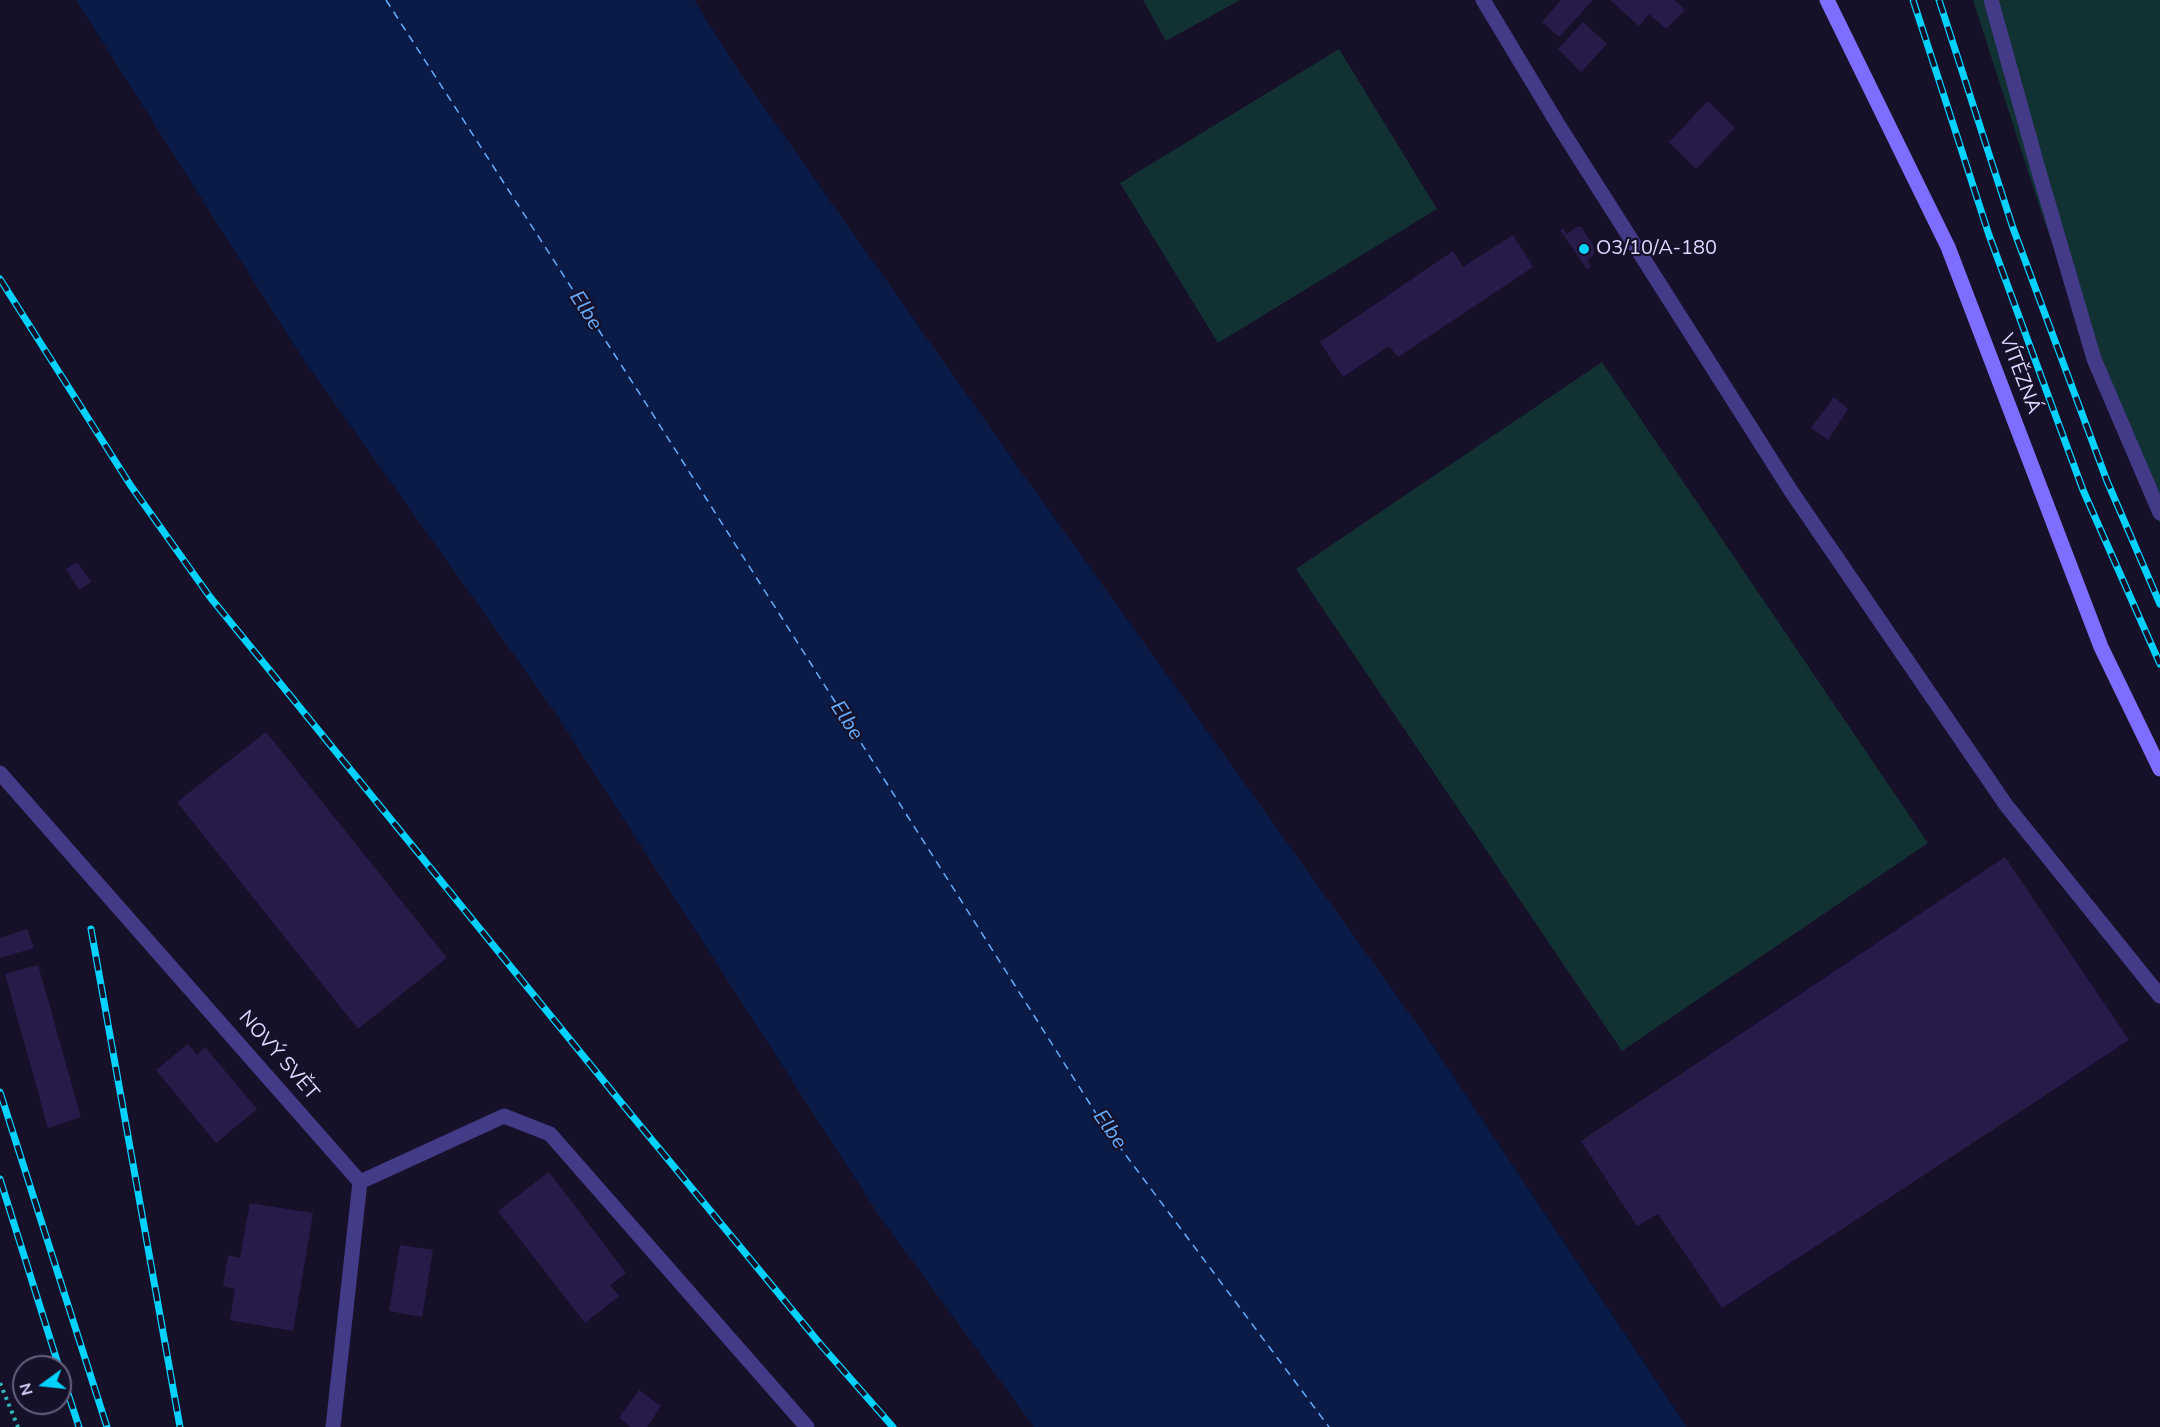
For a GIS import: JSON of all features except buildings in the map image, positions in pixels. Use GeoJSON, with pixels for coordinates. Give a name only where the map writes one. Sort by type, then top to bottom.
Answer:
{"type":"FeatureCollection","features":[{"type":"Feature","properties":{"kind":"main road","name":"VÍTĚZNÁ"},"geometry":{"type":"LineString","coordinates":[[1827,0],[1948,247],[2101,647],[2160,769]]}},
{"type":"Feature","properties":{"kind":"street"},"geometry":{"type":"LineString","coordinates":[[1483,0],[1559,126],[1818,531],[2006,806],[2160,996]]}},
{"type":"Feature","properties":{"kind":"street"},"geometry":{"type":"LineString","coordinates":[[1991,0],[2094,359],[2160,513]]}},
{"type":"Feature","properties":{"kind":"street","name":"NOVÝ SVĚT"},"geometry":{"type":"LineString","coordinates":[[0,773],[360,1182]]}},
{"type":"Feature","properties":{"kind":"street"},"geometry":{"type":"LineString","coordinates":[[333,1427],[360,1182],[504,1116],[550,1134],[807,1427]]}},
{"type":"Feature","properties":{"kind":"path"},"geometry":{"type":"LineString","coordinates":[[0,1383],[18,1427]]}},
{"type":"Feature","properties":{"kind":"green space"},"geometry":{"type":"Polygon","coordinates":[[[1143,0],[1240,0],[1166,41],[1143,0]]]}},
{"type":"Feature","properties":{"kind":"green space"},"geometry":{"type":"Polygon","coordinates":[[[1973,0],[2160,0],[2160,524],[2137,470],[2043,218],[1973,0]]]}},
{"type":"Feature","properties":{"kind":"green space"},"geometry":{"type":"Polygon","coordinates":[[[1339,49],[1437,209],[1218,343],[1120,183],[1339,49]]]}},
{"type":"Feature","properties":{"kind":"green space"},"geometry":{"type":"Polygon","coordinates":[[[1602,362],[1928,843],[1622,1051],[1296,569],[1602,362]]]}},
{"type":"Feature","properties":{"kind":"water","name":"Elbe"},"geometry":{"type":"Polygon","coordinates":[[[76,0],[694,0],[740,73],[1018,467],[1440,1056],[1687,1427],[1034,1427],[880,1217],[558,717],[301,356],[76,0]]]}},
{"type":"Feature","properties":{"kind":"ferry route"},"geometry":{"type":"LineString","coordinates":[[386,0],[638,391],[1104,1126],[1329,1427]]}},
{"type":"Feature","properties":{"kind":"railway"},"geometry":{"type":"LineString","coordinates":[[1913,0],[1989,235],[2083,490],[2160,664]]}},
{"type":"Feature","properties":{"kind":"railway"},"geometry":{"type":"LineString","coordinates":[[1939,0],[2013,228],[2107,481],[2160,604]]}},
{"type":"Feature","properties":{"kind":"railway"},"geometry":{"type":"LineString","coordinates":[[0,279],[131,486],[210,597],[624,1106],[821,1345],[893,1427]]}},
{"type":"Feature","properties":{"kind":"railway"},"geometry":{"type":"LineString","coordinates":[[91,929],[180,1427]]}},
{"type":"Feature","properties":{"kind":"railway"},"geometry":{"type":"LineString","coordinates":[[0,1092],[107,1427]]}},
{"type":"Feature","properties":{"kind":"railway"},"geometry":{"type":"LineString","coordinates":[[0,1179],[55,1355]]}},
{"type":"Feature","properties":{"kind":"railway"},"geometry":{"type":"LineString","coordinates":[[72,1406],[79,1427]]}},
{"type":"Feature","properties":{"kind":"place","name":"O3/10/A-180"},"geometry":{"type":"Point","coordinates":[1584,249]}}]}
